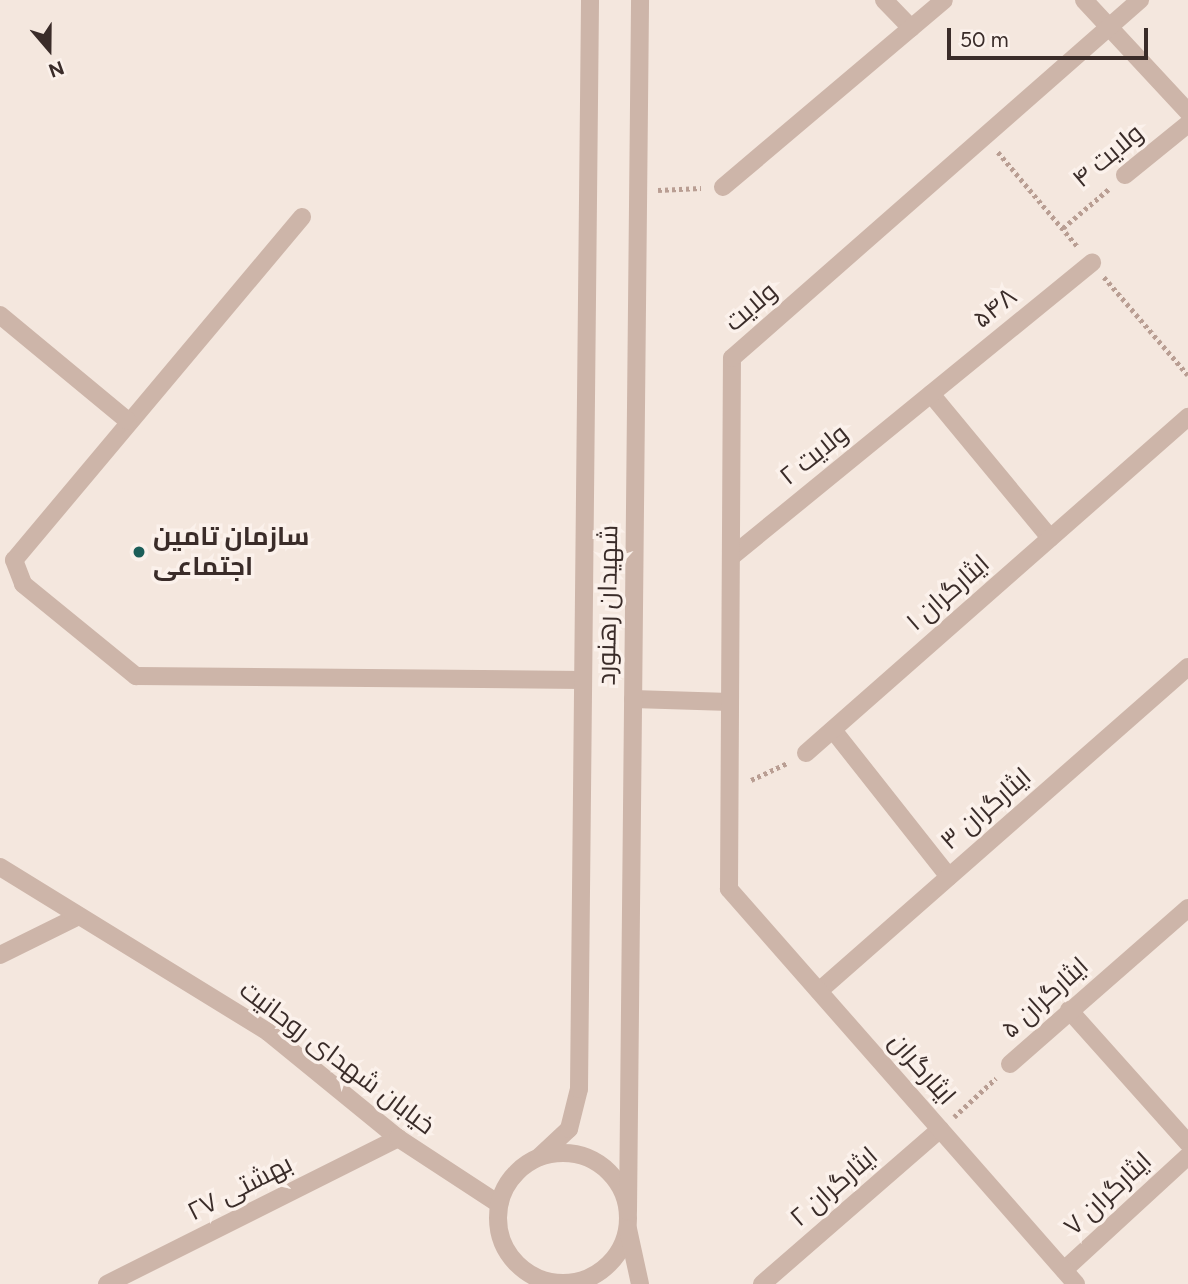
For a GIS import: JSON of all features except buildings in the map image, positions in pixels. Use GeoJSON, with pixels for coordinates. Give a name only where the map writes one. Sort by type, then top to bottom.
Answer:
{"type":"FeatureCollection","features":[{"type":"Feature","properties":{"kind":"street","name":"شهیدان رهنورد"},"geometry":{"type":"LineString","coordinates":[[539,1157],[569,1129],[579,1089],[590,0]]}},
{"type":"Feature","properties":{"kind":"street","name":"شهیدان رهنورد"},"geometry":{"type":"LineString","coordinates":[[628,1219],[640,0]]}},
{"type":"Feature","properties":{"kind":"street"},"geometry":{"type":"LineString","coordinates":[[884,0],[911,28]]}},
{"type":"Feature","properties":{"kind":"street"},"geometry":{"type":"LineString","coordinates":[[723,187],[944,0]]}},
{"type":"Feature","properties":{"kind":"street"},"geometry":{"type":"LineString","coordinates":[[1084,0],[1188,112]]}},
{"type":"Feature","properties":{"kind":"street","name":"ولایت"},"geometry":{"type":"LineString","coordinates":[[729,889],[732,358],[1140,0]]}},
{"type":"Feature","properties":{"kind":"street","name":"ولایت ۴"},"geometry":{"type":"LineString","coordinates":[[1125,175],[1188,124]]}},
{"type":"Feature","properties":{"kind":"street"},"geometry":{"type":"LineString","coordinates":[[302,218],[128,421],[14,560],[23,584],[136,676],[583,680]]}},
{"type":"Feature","properties":{"kind":"street","name":"۵۴۸"},"geometry":{"type":"LineString","coordinates":[[931,394],[1092,262]]}},
{"type":"Feature","properties":{"kind":"street"},"geometry":{"type":"LineString","coordinates":[[0,315],[128,421]]}},
{"type":"Feature","properties":{"kind":"street"},"geometry":{"type":"LineString","coordinates":[[931,394],[1050,538]]}},
{"type":"Feature","properties":{"kind":"street","name":"ولایت ۲"},"geometry":{"type":"LineString","coordinates":[[731,556],[931,394]]}},
{"type":"Feature","properties":{"kind":"street","name":"ایثارگران ۱"},"geometry":{"type":"LineString","coordinates":[[806,753],[1188,417]]}},
{"type":"Feature","properties":{"kind":"street"},"geometry":{"type":"LineString","coordinates":[[1182,672],[1188,691]]}},
{"type":"Feature","properties":{"kind":"street","name":"ایثارگران ۳"},"geometry":{"type":"LineString","coordinates":[[819,991],[1182,672]]}},
{"type":"Feature","properties":{"kind":"street"},"geometry":{"type":"LineString","coordinates":[[633,699],[730,702]]}},
{"type":"Feature","properties":{"kind":"street"},"geometry":{"type":"LineString","coordinates":[[833,730],[949,877]]}},
{"type":"Feature","properties":{"kind":"street","name":"خیابان شهدای روحانیت"},"geometry":{"type":"LineString","coordinates":[[0,867],[268,1032],[398,1138],[499,1204]]}},
{"type":"Feature","properties":{"kind":"street","name":"ایثارگران"},"geometry":{"type":"LineString","coordinates":[[729,889],[1076,1284]]}},
{"type":"Feature","properties":{"kind":"street","name":"ایثارگران ۵"},"geometry":{"type":"LineString","coordinates":[[1010,1064],[1188,908]]}},
{"type":"Feature","properties":{"kind":"street"},"geometry":{"type":"LineString","coordinates":[[0,955],[79,916]]}},
{"type":"Feature","properties":{"kind":"street"},"geometry":{"type":"LineString","coordinates":[[1069,1010],[1188,1143]]}},
{"type":"Feature","properties":{"kind":"street","name":"ایثارگران ۲"},"geometry":{"type":"LineString","coordinates":[[762,1284],[940,1129]]}},
{"type":"Feature","properties":{"kind":"street","name":"بهشتی ۲۷"},"geometry":{"type":"LineString","coordinates":[[107,1284],[398,1138]]}},
{"type":"Feature","properties":{"kind":"street"},"geometry":{"type":"LineString","coordinates":[[535,1284],[502,1241],[499,1204],[512,1177],[539,1157],[564,1153],[589,1158],[615,1179],[628,1219],[640,1284]]}},
{"type":"Feature","properties":{"kind":"street","name":"ایثارگران ۷"},"geometry":{"type":"LineString","coordinates":[[1064,1270],[1188,1156]]}},
{"type":"Feature","properties":{"kind":"street"},"geometry":{"type":"LineString","coordinates":[[522,1268],[552,1282],[586,1279],[614,1259],[628,1219]]}},
{"type":"Feature","properties":{"kind":"path","name":"ولایت ۴"},"geometry":{"type":"LineString","coordinates":[[1063,228],[1125,175]]}},
{"type":"Feature","properties":{"kind":"path"},"geometry":{"type":"LineString","coordinates":[[638,190],[723,187]]}},
{"type":"Feature","properties":{"kind":"path"},"geometry":{"type":"LineString","coordinates":[[730,782],[756,780],[806,753]]}},
{"type":"Feature","properties":{"kind":"path","name":"ایثارگران ۵"},"geometry":{"type":"LineString","coordinates":[[940,1129],[1010,1064]]}},
{"type":"Feature","properties":{"kind":"place","name":"سازمان تامین اجتماعی"},"geometry":{"type":"Point","coordinates":[139,552]}}]}
